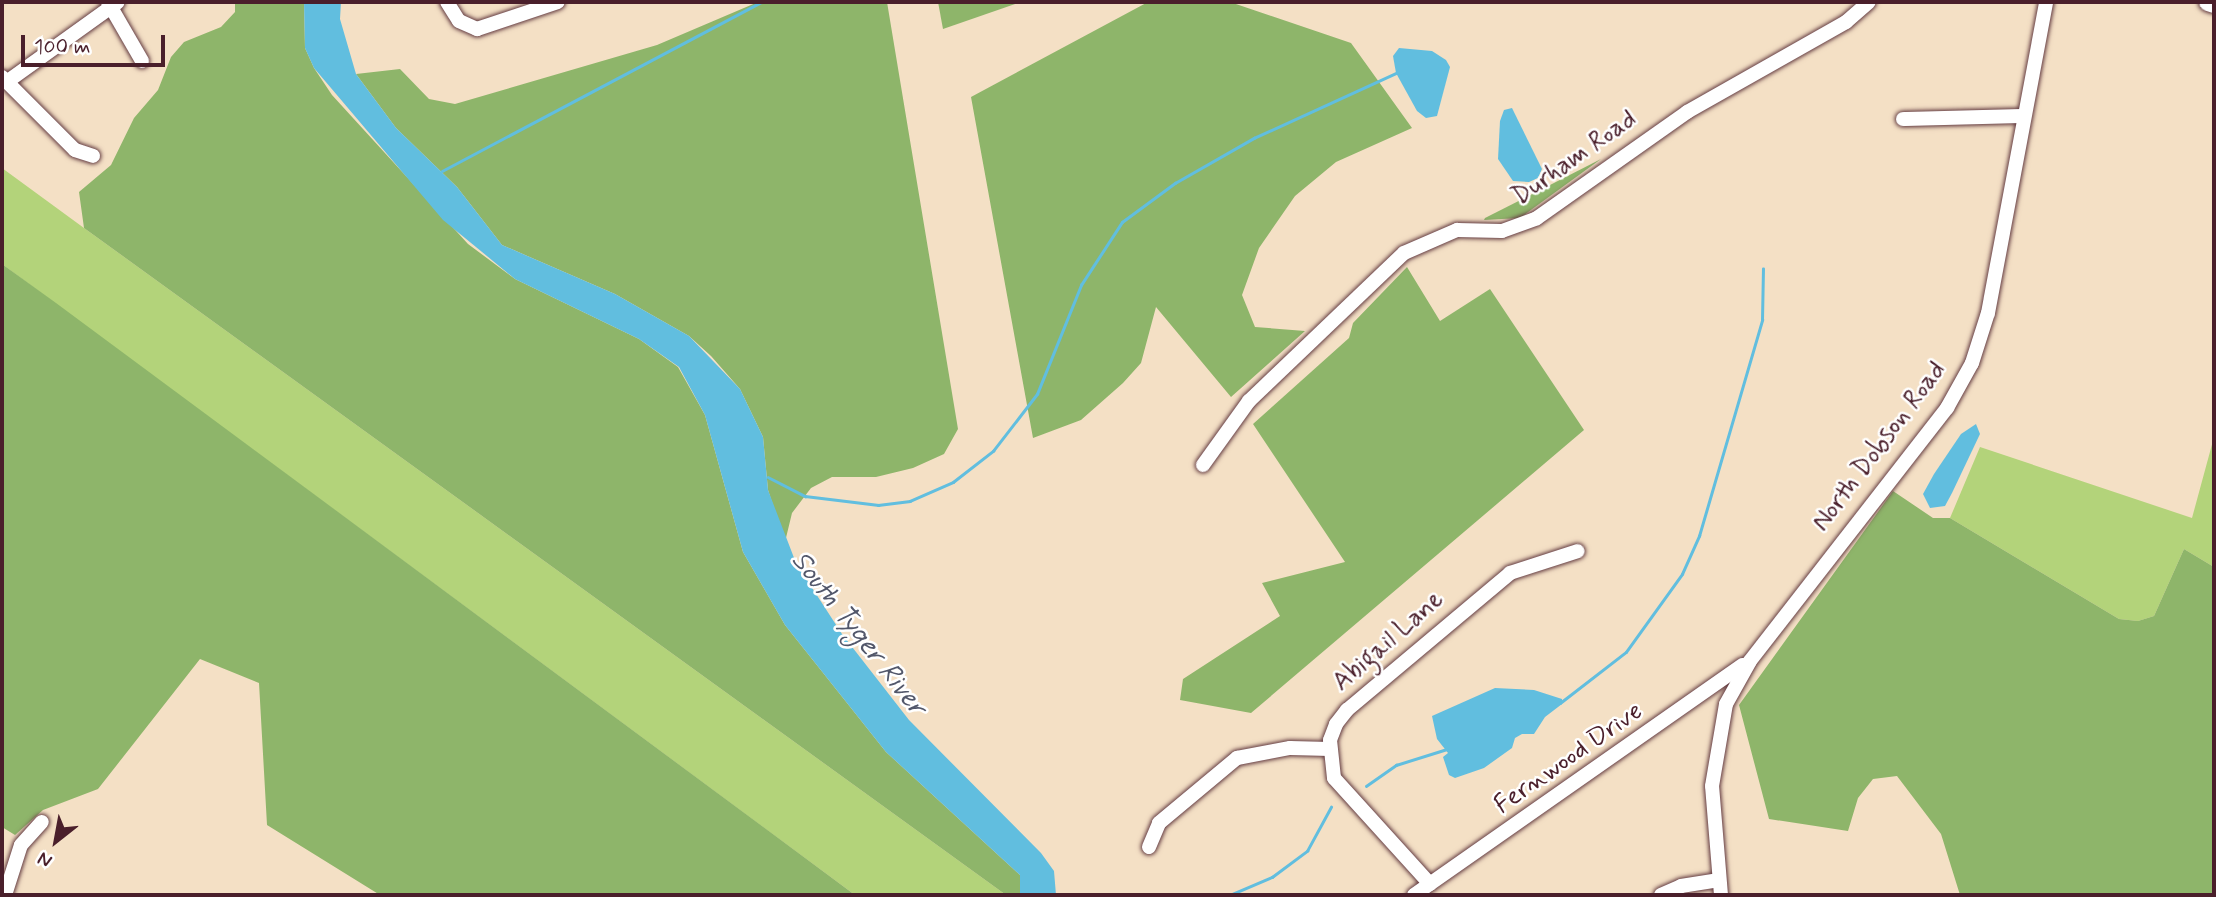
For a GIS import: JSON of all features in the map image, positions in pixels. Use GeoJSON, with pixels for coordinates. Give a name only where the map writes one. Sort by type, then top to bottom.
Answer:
{"type":"FeatureCollection","features":[{"type":"Feature","properties":{"kind":"main road"},"geometry":{"type":"LineString","coordinates":[[2208,2],[2214,4]]}},
{"type":"Feature","properties":{"kind":"street"},"geometry":{"type":"LineString","coordinates":[[447,2],[459,21],[477,29],[558,2]]}},
{"type":"Feature","properties":{"kind":"street","name":"Durham Road"},"geometry":{"type":"LineString","coordinates":[[1203,465],[1262,387],[1352,307],[1404,253],[1458,230],[1502,231],[1537,218],[1687,112],[1846,22],[1869,2]]}},
{"type":"Feature","properties":{"kind":"street","name":"North Dobson Road"},"geometry":{"type":"LineString","coordinates":[[1721,895],[1718,880],[1714,757],[1726,705],[1750,661],[1914,451],[1967,374],[1988,313],[2046,2]]}},
{"type":"Feature","properties":{"kind":"street"},"geometry":{"type":"LineString","coordinates":[[93,156],[75,150],[5,79],[113,3],[142,61]]}},
{"type":"Feature","properties":{"kind":"street"},"geometry":{"type":"LineString","coordinates":[[1903,119],[2024,116]]}},
{"type":"Feature","properties":{"kind":"street","name":"Abigail Lane"},"geometry":{"type":"LineString","coordinates":[[1330,749],[1336,724],[1347,710],[1491,587],[1510,573],[1578,551]]}},
{"type":"Feature","properties":{"kind":"street","name":"Fernwood Drive"},"geometry":{"type":"LineString","coordinates":[[1414,895],[1750,661]]}},
{"type":"Feature","properties":{"kind":"street"},"geometry":{"type":"LineString","coordinates":[[1149,847],[1159,822],[1237,758],[1290,748],[1330,749],[1334,778],[1341,788],[1430,884]]}},
{"type":"Feature","properties":{"kind":"street"},"geometry":{"type":"LineString","coordinates":[[5,895],[21,845],[42,822]]}},
{"type":"Feature","properties":{"kind":"street"},"geometry":{"type":"LineString","coordinates":[[1661,895],[1681,886],[1718,880]]}},
{"type":"Feature","properties":{"kind":"green space"},"geometry":{"type":"Polygon","coordinates":[[[235,2],[304,2],[305,48],[314,68],[332,95],[468,244],[515,279],[639,339],[678,367],[705,415],[743,552],[785,625],[886,752],[1020,875],[1020,895],[1006,895],[84,228],[79,192],[111,165],[134,118],[158,90],[171,57],[184,42],[221,27],[235,12],[235,2]]]}},
{"type":"Feature","properties":{"kind":"green space"},"geometry":{"type":"Polygon","coordinates":[[[758,2],[887,2],[958,429],[944,454],[913,468],[876,477],[832,477],[811,488],[792,513],[785,542],[768,490],[763,437],[740,389],[711,356],[689,336],[615,294],[502,245],[457,187],[396,128],[356,74],[400,69],[429,99],[455,104],[657,45],[758,2]]]}},
{"type":"Feature","properties":{"kind":"green space"},"geometry":{"type":"Polygon","coordinates":[[[938,2],[1021,2],[943,29],[938,2]]]}},
{"type":"Feature","properties":{"kind":"green space"},"geometry":{"type":"Polygon","coordinates":[[[1148,2],[1230,2],[1351,43],[1412,128],[1336,162],[1295,196],[1259,248],[1242,295],[1255,327],[1305,331],[1231,397],[1156,307],[1141,363],[1123,383],[1081,420],[1033,438],[971,97],[1148,2]]]}},
{"type":"Feature","properties":{"kind":"green space"},"geometry":{"type":"Polygon","coordinates":[[[1601,159],[1520,218],[1484,220],[1485,218],[1601,159]]]}},
{"type":"Feature","properties":{"kind":"green space"},"geometry":{"type":"Polygon","coordinates":[[[2,168],[1006,895],[855,895],[2,264],[2,168]]]}},
{"type":"Feature","properties":{"kind":"green space"},"geometry":{"type":"Polygon","coordinates":[[[2,264],[855,895],[380,895],[267,825],[259,683],[200,659],[98,789],[43,810],[15,835],[2,827],[2,264]]]}},
{"type":"Feature","properties":{"kind":"green space"},"geometry":{"type":"Polygon","coordinates":[[[1407,267],[1440,321],[1490,289],[1584,430],[1251,713],[1180,700],[1183,679],[1280,616],[1262,583],[1345,562],[1253,424],[1349,338],[1353,323],[1407,267]]]}},
{"type":"Feature","properties":{"kind":"green space"},"geometry":{"type":"Polygon","coordinates":[[[2214,437],[2214,567],[2184,549],[2154,616],[2138,621],[2119,619],[1950,518],[1980,447],[2192,518],[2214,437]]]}},
{"type":"Feature","properties":{"kind":"green space"},"geometry":{"type":"Polygon","coordinates":[[[1893,491],[1933,518],[1950,518],[2119,619],[2138,621],[2154,616],[2184,549],[2214,567],[2214,895],[1960,895],[1941,834],[1897,776],[1873,779],[1858,798],[1848,831],[1769,819],[1739,705],[1893,491]]]}},
{"type":"Feature","properties":{"kind":"water"},"geometry":{"type":"Polygon","coordinates":[[[304,2],[341,2],[340,19],[356,74],[396,128],[457,187],[502,245],[615,294],[689,336],[740,389],[763,437],[768,490],[796,563],[842,634],[909,720],[1041,853],[1054,871],[1056,895],[1020,895],[1020,875],[886,752],[785,625],[743,552],[705,415],[679,367],[639,339],[515,279],[443,220],[314,68],[305,48],[304,2]]]}},
{"type":"Feature","properties":{"kind":"water"},"geometry":{"type":"Polygon","coordinates":[[[1399,48],[1432,51],[1446,60],[1450,67],[1437,116],[1426,118],[1417,111],[1396,73],[1393,56],[1399,48]]]}},
{"type":"Feature","properties":{"kind":"water"},"geometry":{"type":"Polygon","coordinates":[[[1512,108],[1542,169],[1538,178],[1529,182],[1513,181],[1498,159],[1500,121],[1504,110],[1512,108]]]}},
{"type":"Feature","properties":{"kind":"water"},"geometry":{"type":"Polygon","coordinates":[[[1976,424],[1980,434],[1945,506],[1930,508],[1923,494],[1961,434],[1976,424]]]}},
{"type":"Feature","properties":{"kind":"water"},"geometry":{"type":"Polygon","coordinates":[[[1495,688],[1534,690],[1562,699],[1562,704],[1545,717],[1534,734],[1522,734],[1515,738],[1512,748],[1484,768],[1455,778],[1449,775],[1443,757],[1448,753],[1437,739],[1432,716],[1495,688]]]}},
{"type":"Feature","properties":{"kind":"waterway"},"geometry":{"type":"LineString","coordinates":[[442,171],[761,2]]}},
{"type":"Feature","properties":{"kind":"waterway"},"geometry":{"type":"LineString","coordinates":[[768,477],[805,496],[878,505],[910,501],[953,482],[993,451],[1037,394],[1081,285],[1122,222],[1175,183],[1254,138],[1396,73]]}},
{"type":"Feature","properties":{"kind":"waterway"},"geometry":{"type":"LineString","coordinates":[[1560,703],[1626,652],[1682,574],[1699,536],[1762,320],[1763,269]]}},
{"type":"Feature","properties":{"kind":"waterway"},"geometry":{"type":"LineString","coordinates":[[1366,786],[1396,765],[1447,749]]}},
{"type":"Feature","properties":{"kind":"waterway"},"geometry":{"type":"LineString","coordinates":[[1230,895],[1272,877],[1307,851],[1331,807]]}},
{"type":"Feature","properties":{"kind":"water label","name":"South Tyger River"},"geometry":{"type":"Point","coordinates":[858,634]}}]}
